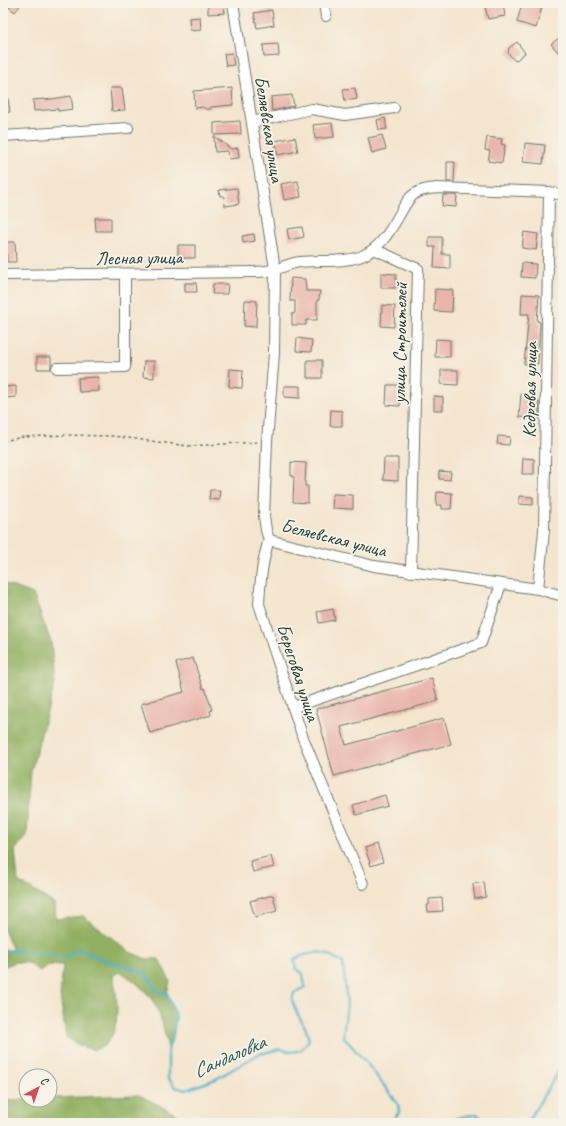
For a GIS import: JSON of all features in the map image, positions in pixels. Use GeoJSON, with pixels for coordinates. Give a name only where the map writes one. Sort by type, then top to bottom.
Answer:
{"type":"FeatureCollection","features":[{"type":"Feature","properties":{"kind":"street","name":"Беляевская улица"},"geometry":{"type":"LineString","coordinates":[[233,3],[274,265],[274,353],[267,442],[264,516],[269,540],[374,566],[538,589],[563,596]]}},
{"type":"Feature","properties":{"kind":"street"},"geometry":{"type":"LineString","coordinates":[[324,3],[326,16]]}},
{"type":"Feature","properties":{"kind":"street"},"geometry":{"type":"LineString","coordinates":[[252,122],[312,109],[345,115],[394,108]]}},
{"type":"Feature","properties":{"kind":"street"},"geometry":{"type":"LineString","coordinates":[[3,136],[128,128]]}},
{"type":"Feature","properties":{"kind":"street"},"geometry":{"type":"LineString","coordinates":[[374,249],[391,230],[405,204],[416,193],[424,190],[437,188],[549,192],[563,195]]}},
{"type":"Feature","properties":{"kind":"street","name":"Кедровая улица"},"geometry":{"type":"LineString","coordinates":[[538,589],[544,531],[549,192]]}},
{"type":"Feature","properties":{"kind":"street","name":"Лесная улица"},"geometry":{"type":"LineString","coordinates":[[3,276],[255,272],[274,265],[283,266],[298,262],[363,256],[374,249]]}},
{"type":"Feature","properties":{"kind":"street","name":"улица Строителей"},"geometry":{"type":"LineString","coordinates":[[374,249],[418,269],[411,572]]}},
{"type":"Feature","properties":{"kind":"street"},"geometry":{"type":"LineString","coordinates":[[57,368],[125,367],[125,274]]}},
{"type":"Feature","properties":{"kind":"street","name":"Береговая улица"},"geometry":{"type":"LineString","coordinates":[[269,540],[263,566],[259,604],[303,738],[363,884]]}},
{"type":"Feature","properties":{"kind":"street"},"geometry":{"type":"LineString","coordinates":[[294,707],[481,644],[501,584]]}},
{"type":"Feature","properties":{"kind":"path"},"geometry":{"type":"LineString","coordinates":[[3,442],[24,437],[66,435],[113,436],[188,446],[267,442]]}},
{"type":"Feature","properties":{"kind":"green space"},"geometry":{"type":"Polygon","coordinates":[[[3,583],[33,594],[51,642],[55,683],[31,771],[27,835],[15,850],[18,881],[55,904],[56,919],[83,916],[130,952],[146,959],[159,959],[170,981],[167,993],[176,1017],[173,1034],[168,1049],[162,1023],[155,1004],[142,988],[121,972],[113,975],[117,1001],[114,1029],[106,1044],[95,1050],[80,1046],[66,1037],[60,996],[63,965],[51,965],[39,971],[29,963],[16,962],[3,967],[3,951],[13,950],[3,928],[3,583]]]}},
{"type":"Feature","properties":{"kind":"green space"},"geometry":{"type":"Polygon","coordinates":[[[139,1095],[193,1123],[3,1123],[3,1100],[18,1100],[18,1108],[58,1108],[58,1098],[139,1095]]]}},
{"type":"Feature","properties":{"kind":"building"},"geometry":{"type":"Polygon","coordinates":[[[4,3],[22,3],[15,12],[4,3]]]}},
{"type":"Feature","properties":{"kind":"building"},"geometry":{"type":"Polygon","coordinates":[[[224,3],[225,13],[208,14],[208,4],[224,3]]]}},
{"type":"Feature","properties":{"kind":"building"},"geometry":{"type":"Polygon","coordinates":[[[484,3],[503,3],[505,16],[488,19],[484,3]]]}},
{"type":"Feature","properties":{"kind":"building"},"geometry":{"type":"Polygon","coordinates":[[[522,3],[543,3],[536,28],[517,22],[522,3]]]}},
{"type":"Feature","properties":{"kind":"building"},"geometry":{"type":"Polygon","coordinates":[[[272,10],[274,25],[257,28],[254,13],[272,10]]]}},
{"type":"Feature","properties":{"kind":"building"},"geometry":{"type":"Polygon","coordinates":[[[200,17],[201,30],[190,30],[189,18],[200,17]]]}},
{"type":"Feature","properties":{"kind":"building"},"geometry":{"type":"Polygon","coordinates":[[[563,35],[563,49],[558,52],[551,44],[563,35]]]}},
{"type":"Feature","properties":{"kind":"building"},"geometry":{"type":"Polygon","coordinates":[[[517,42],[525,53],[515,61],[508,53],[509,48],[517,42]]]}},
{"type":"Feature","properties":{"kind":"building"},"geometry":{"type":"Polygon","coordinates":[[[278,44],[279,56],[264,57],[263,45],[278,44]]]}},
{"type":"Feature","properties":{"kind":"building"},"geometry":{"type":"Polygon","coordinates":[[[232,53],[234,65],[226,66],[224,54],[232,53]]]}},
{"type":"Feature","properties":{"kind":"building"},"geometry":{"type":"Polygon","coordinates":[[[110,88],[122,88],[125,110],[112,111],[110,88]]]}},
{"type":"Feature","properties":{"kind":"building"},"geometry":{"type":"Polygon","coordinates":[[[232,88],[233,105],[211,107],[210,109],[205,109],[203,107],[195,108],[194,91],[232,88]]]}},
{"type":"Feature","properties":{"kind":"building"},"geometry":{"type":"Polygon","coordinates":[[[355,88],[357,99],[345,101],[343,89],[355,88]]]}},
{"type":"Feature","properties":{"kind":"building"},"geometry":{"type":"Polygon","coordinates":[[[3,92],[7,92],[10,112],[3,113],[3,92]]]}},
{"type":"Feature","properties":{"kind":"building"},"geometry":{"type":"Polygon","coordinates":[[[292,95],[294,106],[272,111],[271,97],[292,95]]]}},
{"type":"Feature","properties":{"kind":"building"},"geometry":{"type":"Polygon","coordinates":[[[71,96],[73,109],[58,111],[58,109],[34,111],[33,100],[45,100],[71,96]]]}},
{"type":"Feature","properties":{"kind":"building"},"geometry":{"type":"Polygon","coordinates":[[[385,118],[387,129],[379,130],[377,120],[385,118]]]}},
{"type":"Feature","properties":{"kind":"building"},"geometry":{"type":"Polygon","coordinates":[[[240,121],[241,134],[214,135],[214,123],[240,121]]]}},
{"type":"Feature","properties":{"kind":"building"},"geometry":{"type":"Polygon","coordinates":[[[332,123],[334,137],[315,139],[313,125],[332,123]]]}},
{"type":"Feature","properties":{"kind":"building"},"geometry":{"type":"Polygon","coordinates":[[[382,135],[386,149],[372,153],[368,138],[382,135]]]}},
{"type":"Feature","properties":{"kind":"building"},"geometry":{"type":"Polygon","coordinates":[[[214,136],[231,149],[238,148],[239,158],[229,159],[228,151],[215,152],[214,136]]]}},
{"type":"Feature","properties":{"kind":"building"},"geometry":{"type":"Polygon","coordinates":[[[295,137],[298,151],[278,155],[275,141],[295,137]]]}},
{"type":"Feature","properties":{"kind":"building"},"geometry":{"type":"Polygon","coordinates":[[[487,137],[502,139],[501,144],[505,145],[502,163],[488,161],[490,151],[485,150],[487,137]]]}},
{"type":"Feature","properties":{"kind":"building"},"geometry":{"type":"Polygon","coordinates":[[[525,143],[545,145],[543,164],[523,162],[525,143]]]}},
{"type":"Feature","properties":{"kind":"building"},"geometry":{"type":"Polygon","coordinates":[[[447,162],[455,162],[454,182],[447,182],[447,162]]]}},
{"type":"Feature","properties":{"kind":"building"},"geometry":{"type":"Polygon","coordinates":[[[298,181],[301,197],[284,200],[281,184],[298,181]]]}},
{"type":"Feature","properties":{"kind":"building"},"geometry":{"type":"Polygon","coordinates":[[[237,188],[239,204],[225,206],[224,196],[220,196],[219,190],[237,188]]]}},
{"type":"Feature","properties":{"kind":"building"},"geometry":{"type":"Polygon","coordinates":[[[443,195],[457,195],[456,207],[442,206],[443,195]]]}},
{"type":"Feature","properties":{"kind":"building"},"geometry":{"type":"Polygon","coordinates":[[[95,218],[111,218],[111,231],[96,231],[95,218]]]}},
{"type":"Feature","properties":{"kind":"building"},"geometry":{"type":"Polygon","coordinates":[[[302,227],[304,237],[289,240],[287,229],[302,227]]]}},
{"type":"Feature","properties":{"kind":"building"},"geometry":{"type":"Polygon","coordinates":[[[524,232],[538,234],[536,250],[522,248],[524,232]]]}},
{"type":"Feature","properties":{"kind":"building"},"geometry":{"type":"Polygon","coordinates":[[[254,234],[255,241],[243,243],[242,236],[254,234]]]}},
{"type":"Feature","properties":{"kind":"building"},"geometry":{"type":"Polygon","coordinates":[[[429,237],[442,237],[442,254],[450,254],[450,269],[434,268],[435,247],[429,247],[429,237]]]}},
{"type":"Feature","properties":{"kind":"building"},"geometry":{"type":"Polygon","coordinates":[[[6,242],[15,242],[16,262],[7,262],[6,242]]]}},
{"type":"Feature","properties":{"kind":"building"},"geometry":{"type":"Polygon","coordinates":[[[178,245],[195,245],[195,258],[178,258],[178,245]]]}},
{"type":"Feature","properties":{"kind":"building"},"geometry":{"type":"Polygon","coordinates":[[[522,263],[536,264],[535,278],[521,277],[522,263]]]}},
{"type":"Feature","properties":{"kind":"building"},"geometry":{"type":"Polygon","coordinates":[[[381,273],[396,274],[396,288],[381,288],[381,273]]]}},
{"type":"Feature","properties":{"kind":"building"},"geometry":{"type":"Polygon","coordinates":[[[291,278],[305,279],[306,291],[320,291],[319,300],[317,300],[317,320],[306,320],[306,325],[292,325],[292,314],[295,313],[295,301],[290,301],[291,278]]]}},
{"type":"Feature","properties":{"kind":"building"},"geometry":{"type":"Polygon","coordinates":[[[185,283],[196,283],[197,292],[185,292],[185,283]]]}},
{"type":"Feature","properties":{"kind":"building"},"geometry":{"type":"Polygon","coordinates":[[[213,284],[228,284],[227,294],[212,294],[213,284]]]}},
{"type":"Feature","properties":{"kind":"building"},"geometry":{"type":"Polygon","coordinates":[[[435,289],[453,290],[452,312],[434,311],[435,289]]]}},
{"type":"Feature","properties":{"kind":"building"},"geometry":{"type":"Polygon","coordinates":[[[522,294],[539,295],[537,321],[540,322],[538,364],[524,364],[529,314],[521,314],[522,294]]]}},
{"type":"Feature","properties":{"kind":"building"},"geometry":{"type":"Polygon","coordinates":[[[245,300],[257,301],[256,327],[244,326],[245,300]]]}},
{"type":"Feature","properties":{"kind":"building"},"geometry":{"type":"Polygon","coordinates":[[[382,305],[395,306],[394,327],[381,326],[382,305]]]}},
{"type":"Feature","properties":{"kind":"building"},"geometry":{"type":"Polygon","coordinates":[[[297,338],[312,340],[311,352],[296,351],[297,338]]]}},
{"type":"Feature","properties":{"kind":"building"},"geometry":{"type":"Polygon","coordinates":[[[436,339],[450,340],[450,357],[435,357],[436,339]]]}},
{"type":"Feature","properties":{"kind":"building"},"geometry":{"type":"Polygon","coordinates":[[[37,357],[51,357],[51,369],[37,369],[37,357]]]}},
{"type":"Feature","properties":{"kind":"building"},"geometry":{"type":"Polygon","coordinates":[[[307,360],[322,360],[322,378],[307,378],[307,360]]]}},
{"type":"Feature","properties":{"kind":"building"},"geometry":{"type":"Polygon","coordinates":[[[144,361],[154,361],[154,378],[143,377],[144,361]]]}},
{"type":"Feature","properties":{"kind":"building"},"geometry":{"type":"Polygon","coordinates":[[[230,369],[243,370],[242,388],[229,387],[230,369]]]}},
{"type":"Feature","properties":{"kind":"building"},"geometry":{"type":"Polygon","coordinates":[[[441,370],[458,370],[458,385],[441,384],[441,370]]]}},
{"type":"Feature","properties":{"kind":"building"},"geometry":{"type":"Polygon","coordinates":[[[98,377],[99,391],[79,392],[78,378],[98,377]]]}},
{"type":"Feature","properties":{"kind":"building"},"geometry":{"type":"Polygon","coordinates":[[[387,385],[401,385],[400,406],[386,405],[387,385]]]}},
{"type":"Feature","properties":{"kind":"building"},"geometry":{"type":"Polygon","coordinates":[[[16,386],[16,397],[5,398],[4,387],[16,386]]]}},
{"type":"Feature","properties":{"kind":"building"},"geometry":{"type":"Polygon","coordinates":[[[284,386],[300,386],[300,398],[284,397],[284,386]]]}},
{"type":"Feature","properties":{"kind":"building"},"geometry":{"type":"Polygon","coordinates":[[[521,394],[529,394],[529,401],[539,402],[539,419],[519,417],[521,394]]]}},
{"type":"Feature","properties":{"kind":"building"},"geometry":{"type":"Polygon","coordinates":[[[434,396],[443,397],[443,410],[434,410],[434,396]]]}},
{"type":"Feature","properties":{"kind":"building"},"geometry":{"type":"Polygon","coordinates":[[[331,410],[342,411],[342,426],[330,426],[331,410]]]}},
{"type":"Feature","properties":{"kind":"building"},"geometry":{"type":"Polygon","coordinates":[[[498,436],[510,437],[509,445],[497,444],[498,436]]]}},
{"type":"Feature","properties":{"kind":"building"},"geometry":{"type":"Polygon","coordinates":[[[384,458],[398,458],[398,481],[383,480],[384,458]]]}},
{"type":"Feature","properties":{"kind":"building"},"geometry":{"type":"Polygon","coordinates":[[[523,458],[534,459],[534,474],[522,474],[523,458]]]}},
{"type":"Feature","properties":{"kind":"building"},"geometry":{"type":"Polygon","coordinates":[[[291,462],[306,463],[305,486],[308,486],[308,503],[293,502],[294,476],[291,476],[291,462]]]}},
{"type":"Feature","properties":{"kind":"building"},"geometry":{"type":"Polygon","coordinates":[[[439,471],[451,472],[450,480],[439,479],[439,471]]]}},
{"type":"Feature","properties":{"kind":"building"},"geometry":{"type":"Polygon","coordinates":[[[210,490],[220,490],[219,500],[209,499],[210,490]]]}},
{"type":"Feature","properties":{"kind":"building"},"geometry":{"type":"Polygon","coordinates":[[[437,492],[452,493],[451,509],[442,509],[442,505],[436,505],[437,492]]]}},
{"type":"Feature","properties":{"kind":"building"},"geometry":{"type":"Polygon","coordinates":[[[333,494],[353,495],[353,509],[332,508],[333,494]]]}},
{"type":"Feature","properties":{"kind":"building"},"geometry":{"type":"Polygon","coordinates":[[[519,496],[533,497],[533,505],[519,504],[519,496]]]}},
{"type":"Feature","properties":{"kind":"building"},"geometry":{"type":"Polygon","coordinates":[[[333,609],[335,620],[319,623],[317,612],[333,609]]]}},
{"type":"Feature","properties":{"kind":"building"},"geometry":{"type":"Polygon","coordinates":[[[193,658],[203,689],[205,688],[212,710],[210,711],[211,715],[150,733],[141,704],[184,692],[176,663],[193,658]]]}},
{"type":"Feature","properties":{"kind":"building"},"geometry":{"type":"Polygon","coordinates":[[[432,678],[438,701],[341,727],[346,745],[444,718],[451,744],[334,776],[316,709],[432,678]]]}},
{"type":"Feature","properties":{"kind":"building"},"geometry":{"type":"Polygon","coordinates":[[[385,795],[388,806],[356,815],[353,805],[385,795]]]}},
{"type":"Feature","properties":{"kind":"building"},"geometry":{"type":"Polygon","coordinates":[[[377,844],[383,862],[371,866],[365,848],[377,844]]]}},
{"type":"Feature","properties":{"kind":"building"},"geometry":{"type":"Polygon","coordinates":[[[271,856],[274,867],[253,872],[250,861],[271,856]]]}},
{"type":"Feature","properties":{"kind":"building"},"geometry":{"type":"Polygon","coordinates":[[[484,882],[486,897],[475,899],[473,884],[484,882]]]}},
{"type":"Feature","properties":{"kind":"building"},"geometry":{"type":"Polygon","coordinates":[[[273,895],[277,911],[255,917],[250,901],[273,895]]]}},
{"type":"Feature","properties":{"kind":"building"},"geometry":{"type":"Polygon","coordinates":[[[442,898],[443,911],[428,912],[427,905],[429,905],[429,899],[442,898]]]}},
{"type":"Feature","properties":{"kind":"waterway","name":"Сандаловка"},"geometry":{"type":"LineString","coordinates":[[3,951],[13,950],[66,957],[78,949],[109,962],[145,973],[158,992],[167,993],[176,1017],[173,1034],[168,1049],[168,1078],[175,1087],[186,1090],[216,1079],[259,1054],[280,1049],[292,1052],[301,1050],[309,1040],[306,1029],[292,1000],[294,993],[305,987],[303,974],[296,969],[294,959],[319,952],[330,955],[343,963],[347,1004],[343,1036],[369,1066],[398,1104],[399,1112],[391,1123]]}},
{"type":"Feature","properties":{"kind":"waterway","name":"Сандаловка"},"geometry":{"type":"LineString","coordinates":[[527,1123],[563,1064]]}},
{"type":"Feature","properties":{"kind":"waterway","name":"Сандаловка"},"geometry":{"type":"LineString","coordinates":[[455,1123],[457,1118],[477,1114],[485,1123]]}}]}
